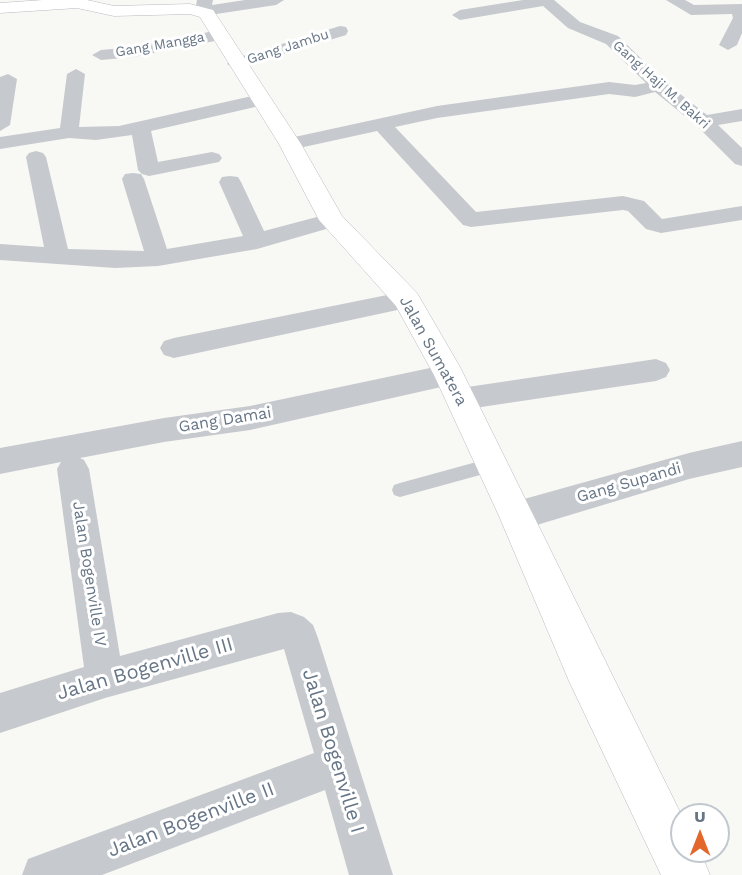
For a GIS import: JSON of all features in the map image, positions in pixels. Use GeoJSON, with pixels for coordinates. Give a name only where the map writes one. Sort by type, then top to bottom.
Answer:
{"type":"FeatureCollection","features":[{"type":"Feature","properties":{"kind":"street","name":"Gang Mangga"},"geometry":{"type":"LineString","coordinates":[[101,54],[133,52],[209,15],[276,0]]}},
{"type":"Feature","properties":{"kind":"street"},"geometry":{"type":"LineString","coordinates":[[674,0],[691,10],[735,5],[741,18],[728,45]]}},
{"type":"Feature","properties":{"kind":"street"},"geometry":{"type":"LineString","coordinates":[[459,15],[545,1]]}},
{"type":"Feature","properties":{"kind":"street","name":"Gang Haji M. Bakri"},"geometry":{"type":"LineString","coordinates":[[545,1],[574,25],[612,40],[659,86],[703,121],[742,160]]}},
{"type":"Feature","properties":{"kind":"street"},"geometry":{"type":"LineString","coordinates":[[0,8],[67,3],[114,11],[209,15]]}},
{"type":"Feature","properties":{"kind":"street","name":"Jalan Sumatera"},"geometry":{"type":"LineString","coordinates":[[209,15],[236,64],[290,144],[332,220],[407,300],[455,387],[517,516],[584,666],[686,875]]}},
{"type":"Feature","properties":{"kind":"street","name":"Gang Jambu"},"geometry":{"type":"LineString","coordinates":[[236,64],[340,31]]}},
{"type":"Feature","properties":{"kind":"street"},"geometry":{"type":"LineString","coordinates":[[69,132],[76,74]]}},
{"type":"Feature","properties":{"kind":"street"},"geometry":{"type":"LineString","coordinates":[[0,125],[8,79]]}},
{"type":"Feature","properties":{"kind":"street"},"geometry":{"type":"LineString","coordinates":[[290,144],[470,107],[605,89],[635,91],[659,86]]}},
{"type":"Feature","properties":{"kind":"street"},"geometry":{"type":"LineString","coordinates":[[0,143],[69,132],[96,134],[141,128],[261,100]]}},
{"type":"Feature","properties":{"kind":"street"},"geometry":{"type":"LineString","coordinates":[[703,121],[742,115]]}},
{"type":"Feature","properties":{"kind":"street"},"geometry":{"type":"LineString","coordinates":[[381,124],[471,220],[622,203],[636,206],[654,224],[661,226],[742,213]]}},
{"type":"Feature","properties":{"kind":"street"},"geometry":{"type":"LineString","coordinates":[[141,128],[149,170],[212,158]]}},
{"type":"Feature","properties":{"kind":"street"},"geometry":{"type":"LineString","coordinates":[[36,157],[57,254]]}},
{"type":"Feature","properties":{"kind":"street"},"geometry":{"type":"LineString","coordinates":[[133,179],[158,258]]}},
{"type":"Feature","properties":{"kind":"street"},"geometry":{"type":"LineString","coordinates":[[230,182],[257,241]]}},
{"type":"Feature","properties":{"kind":"street"},"geometry":{"type":"LineString","coordinates":[[0,252],[57,254],[115,260],[158,258],[257,241],[332,220]]}},
{"type":"Feature","properties":{"kind":"street"},"geometry":{"type":"LineString","coordinates":[[174,348],[407,300]]}},
{"type":"Feature","properties":{"kind":"street","name":"Gang Damai"},"geometry":{"type":"LineString","coordinates":[[0,461],[164,430],[455,387],[656,370]]}},
{"type":"Feature","properties":{"kind":"street","name":"Gang Supandi"},"geometry":{"type":"LineString","coordinates":[[517,516],[689,466],[742,454]]}},
{"type":"Feature","properties":{"kind":"street","name":"Jalan Bogenville IV"},"geometry":{"type":"LineString","coordinates":[[73,469],[105,679]]}},
{"type":"Feature","properties":{"kind":"street","name":"Jalan Bogenville III"},"geometry":{"type":"LineString","coordinates":[[0,713],[105,679],[278,631],[291,630]]}},
{"type":"Feature","properties":{"kind":"street","name":"Jalan Bogenville I"},"geometry":{"type":"LineString","coordinates":[[291,630],[300,638],[371,875]]}},
{"type":"Feature","properties":{"kind":"street","name":"Jalan Bogenville II"},"geometry":{"type":"LineString","coordinates":[[44,875],[337,765]]}},
{"type":"Feature","properties":{"kind":"lane"},"geometry":{"type":"LineString","coordinates":[[400,490],[491,465]]}}]}
